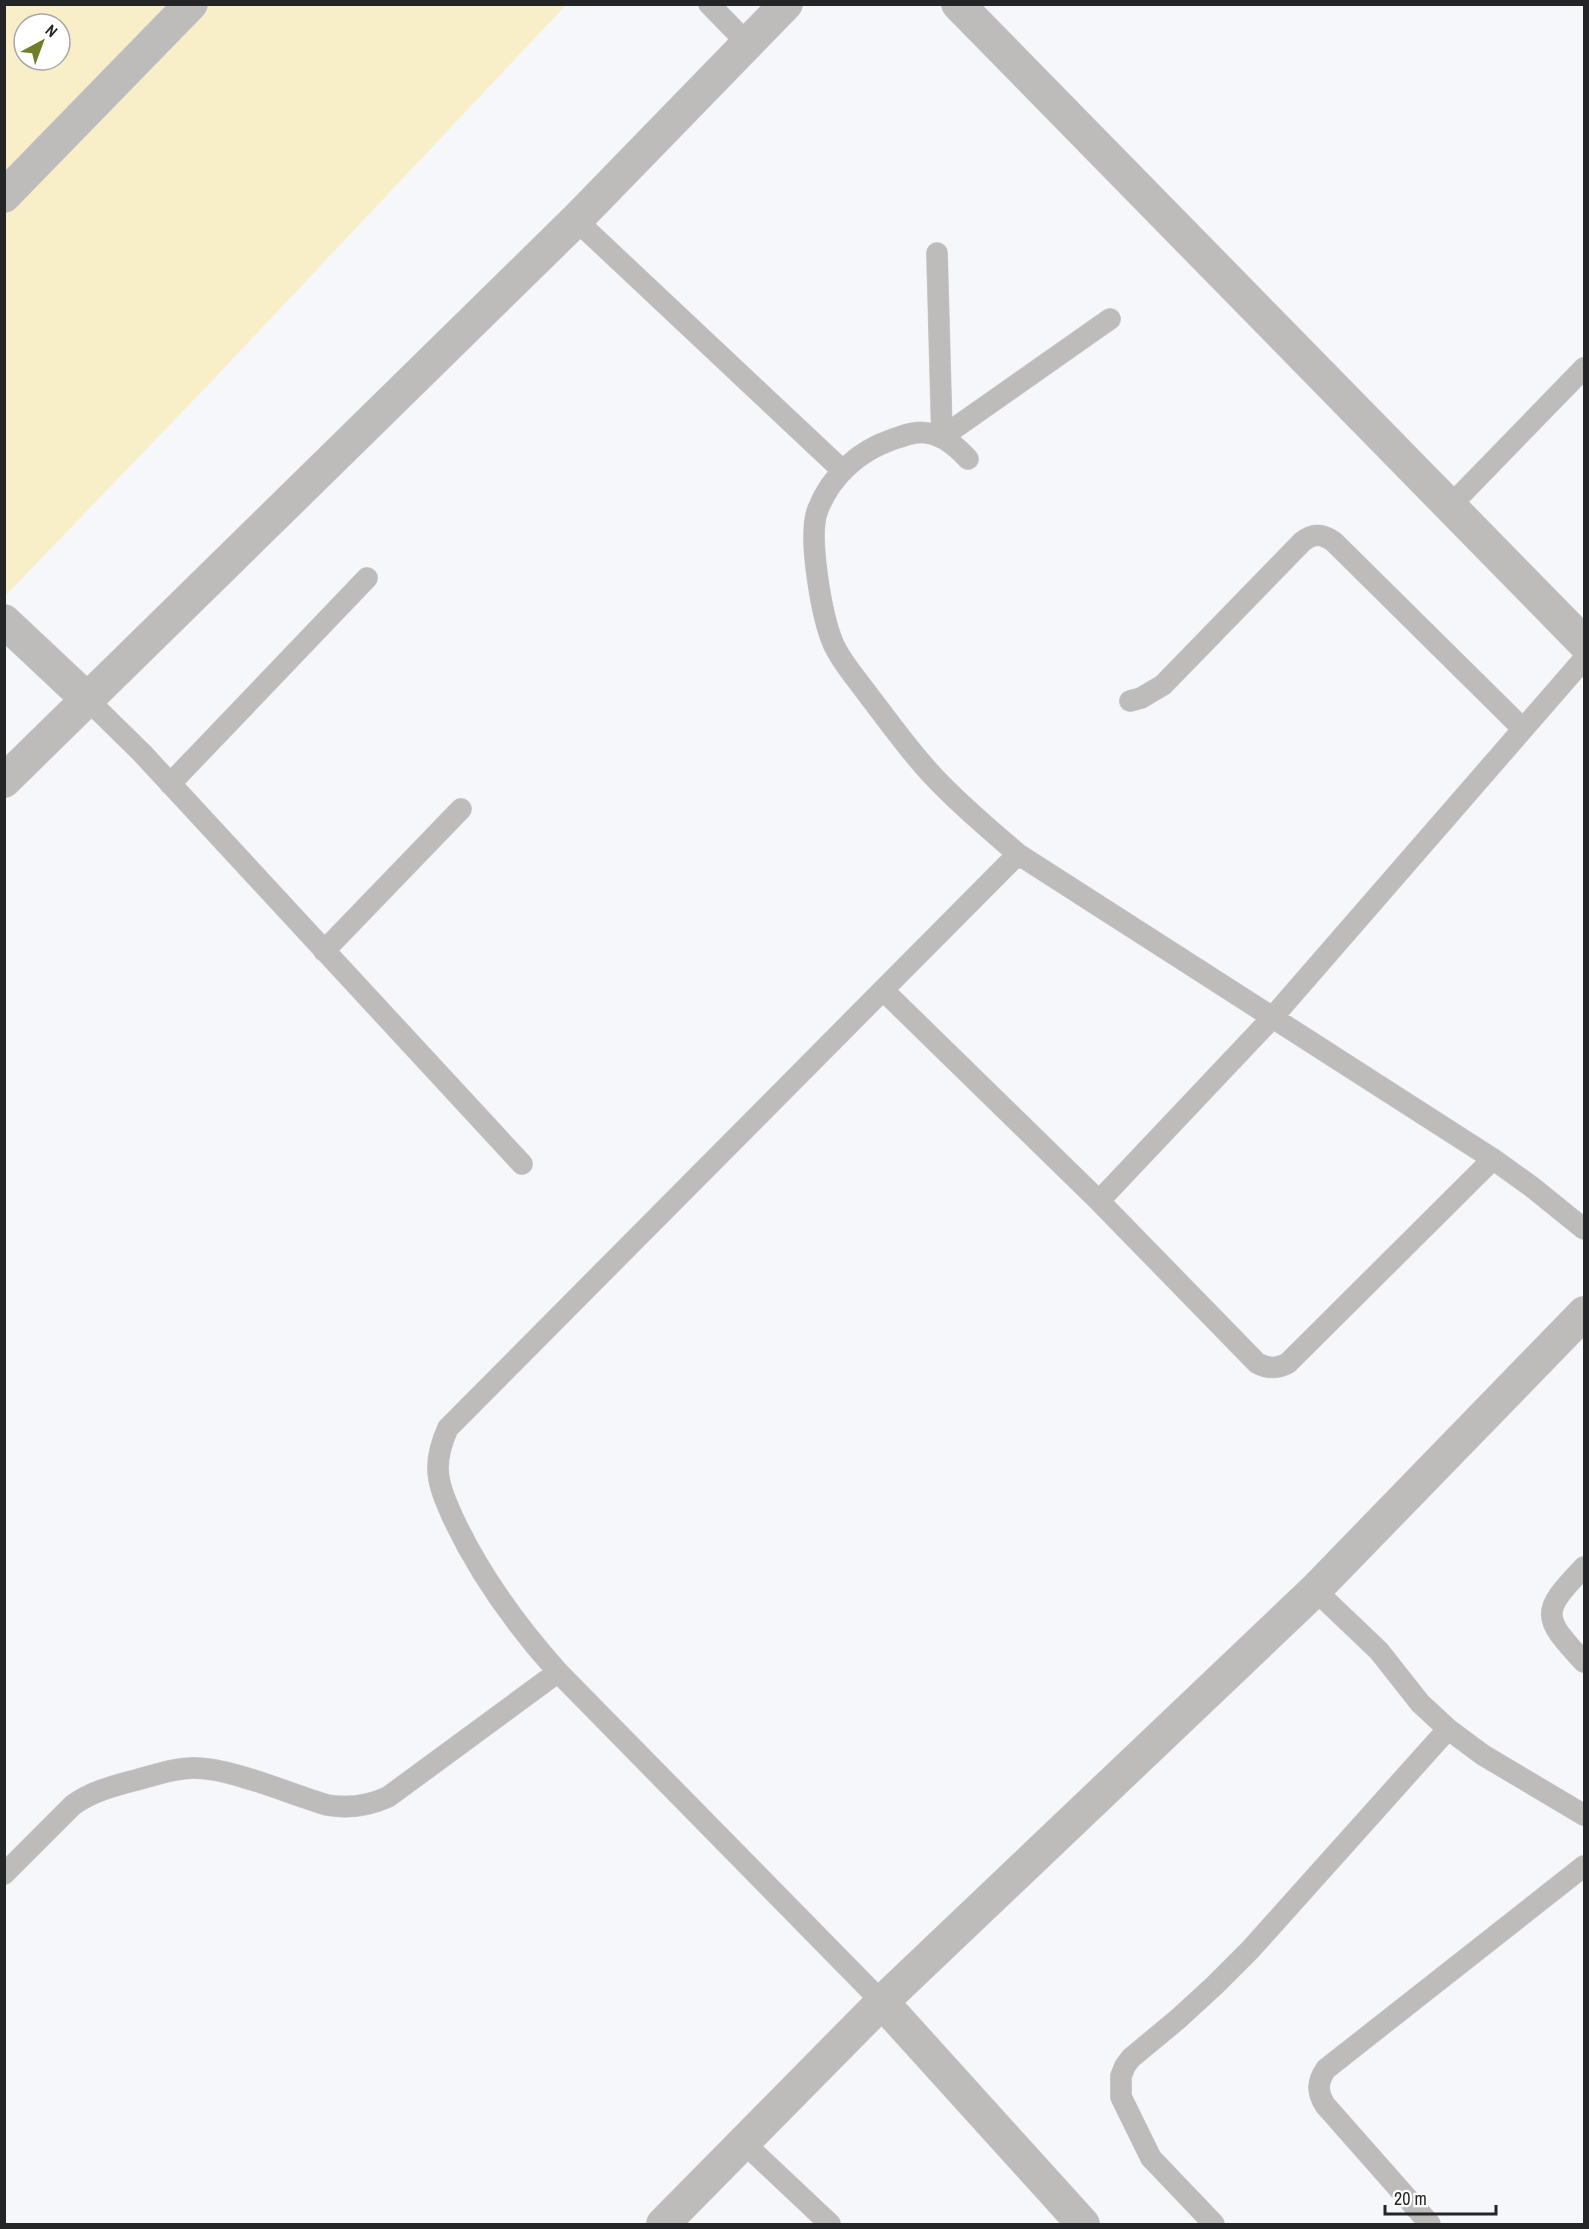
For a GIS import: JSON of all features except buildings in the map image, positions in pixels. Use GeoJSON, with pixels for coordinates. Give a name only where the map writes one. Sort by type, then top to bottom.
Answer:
{"type":"FeatureCollection","features":[{"type":"Feature","properties":{"kind":"street"},"geometry":{"type":"LineString","coordinates":[[4,196],[191,4]]}},
{"type":"Feature","properties":{"kind":"street"},"geometry":{"type":"LineString","coordinates":[[4,781],[576,220],[786,4]]}},
{"type":"Feature","properties":{"kind":"street"},"geometry":{"type":"LineString","coordinates":[[958,4],[1584,643]]}},
{"type":"Feature","properties":{"kind":"street"},"geometry":{"type":"LineString","coordinates":[[4,621],[87,699]]}},
{"type":"Feature","properties":{"kind":"street"},"geometry":{"type":"LineString","coordinates":[[663,2224],[882,2002],[1315,1590],[1584,1313]]}},
{"type":"Feature","properties":{"kind":"street"},"geometry":{"type":"LineString","coordinates":[[882,2002],[1083,2224]]}},
{"type":"Feature","properties":{"kind":"lane"},"geometry":{"type":"LineString","coordinates":[[709,4],[748,44]]}},
{"type":"Feature","properties":{"kind":"lane"},"geometry":{"type":"LineString","coordinates":[[576,220],[843,471]]}},
{"type":"Feature","properties":{"kind":"lane"},"geometry":{"type":"LineString","coordinates":[[937,253],[942,437]]}},
{"type":"Feature","properties":{"kind":"lane"},"geometry":{"type":"LineString","coordinates":[[942,437],[1110,319]]}},
{"type":"Feature","properties":{"kind":"lane"},"geometry":{"type":"LineString","coordinates":[[1450,506],[1584,368]]}},
{"type":"Feature","properties":{"kind":"lane"},"geometry":{"type":"LineString","coordinates":[[968,459],[957,446],[942,437],[925,432],[908,434],[878,444],[843,471],[818,510],[813,544],[825,613],[834,646],[896,732],[933,776],[974,817],[1018,854],[1492,1159],[1532,1187],[1584,1229]]}},
{"type":"Feature","properties":{"kind":"lane"},"geometry":{"type":"LineString","coordinates":[[1130,700],[1141,698],[1163,685],[1302,542],[1309,536],[1317,534],[1327,536],[1334,542],[1523,729]]}},
{"type":"Feature","properties":{"kind":"lane"},"geometry":{"type":"LineString","coordinates":[[170,784],[367,578]]}},
{"type":"Feature","properties":{"kind":"lane"},"geometry":{"type":"LineString","coordinates":[[1099,1201],[1272,1018],[1584,659]]}},
{"type":"Feature","properties":{"kind":"lane"},"geometry":{"type":"LineString","coordinates":[[87,699],[142,753],[522,1164]]}},
{"type":"Feature","properties":{"kind":"lane"},"geometry":{"type":"LineString","coordinates":[[324,951],[461,809]]}},
{"type":"Feature","properties":{"kind":"lane"},"geometry":{"type":"LineString","coordinates":[[882,2002],[558,1672],[524,1633],[494,1592],[467,1548],[440,1486],[438,1455],[448,1428],[1018,854]]}},
{"type":"Feature","properties":{"kind":"lane"},"geometry":{"type":"LineString","coordinates":[[883,990],[1099,1201],[1257,1363],[1272,1368],[1288,1363],[1492,1159]]}},
{"type":"Feature","properties":{"kind":"lane"},"geometry":{"type":"LineString","coordinates":[[1584,1567],[1556,1598],[1552,1606],[1552,1616],[1557,1633],[1584,1662]]}},
{"type":"Feature","properties":{"kind":"lane"},"geometry":{"type":"LineString","coordinates":[[1315,1590],[1379,1651],[1420,1703],[1448,1729],[1483,1755],[1584,1815]]}},
{"type":"Feature","properties":{"kind":"lane"},"geometry":{"type":"LineString","coordinates":[[4,1874],[73,1805],[86,1796],[100,1790],[178,1769],[195,1768],[229,1774],[341,1808],[374,1803],[388,1797],[558,1672]]}},
{"type":"Feature","properties":{"kind":"lane"},"geometry":{"type":"LineString","coordinates":[[1214,2224],[1150,2158],[1121,2097],[1121,2076],[1125,2066],[1131,2058],[1215,1985],[1250,1950],[1448,1729]]}},
{"type":"Feature","properties":{"kind":"lane"},"geometry":{"type":"LineString","coordinates":[[1430,2224],[1325,2105],[1319,2096],[1320,2077],[1326,2069],[1584,1866]]}},
{"type":"Feature","properties":{"kind":"lane"},"geometry":{"type":"LineString","coordinates":[[744,2143],[830,2224]]}},
{"type":"Feature","properties":{"kind":"sand"},"geometry":{"type":"Polygon","coordinates":[[[5,5],[566,5],[209,384],[5,596],[5,5]]]}}]}
